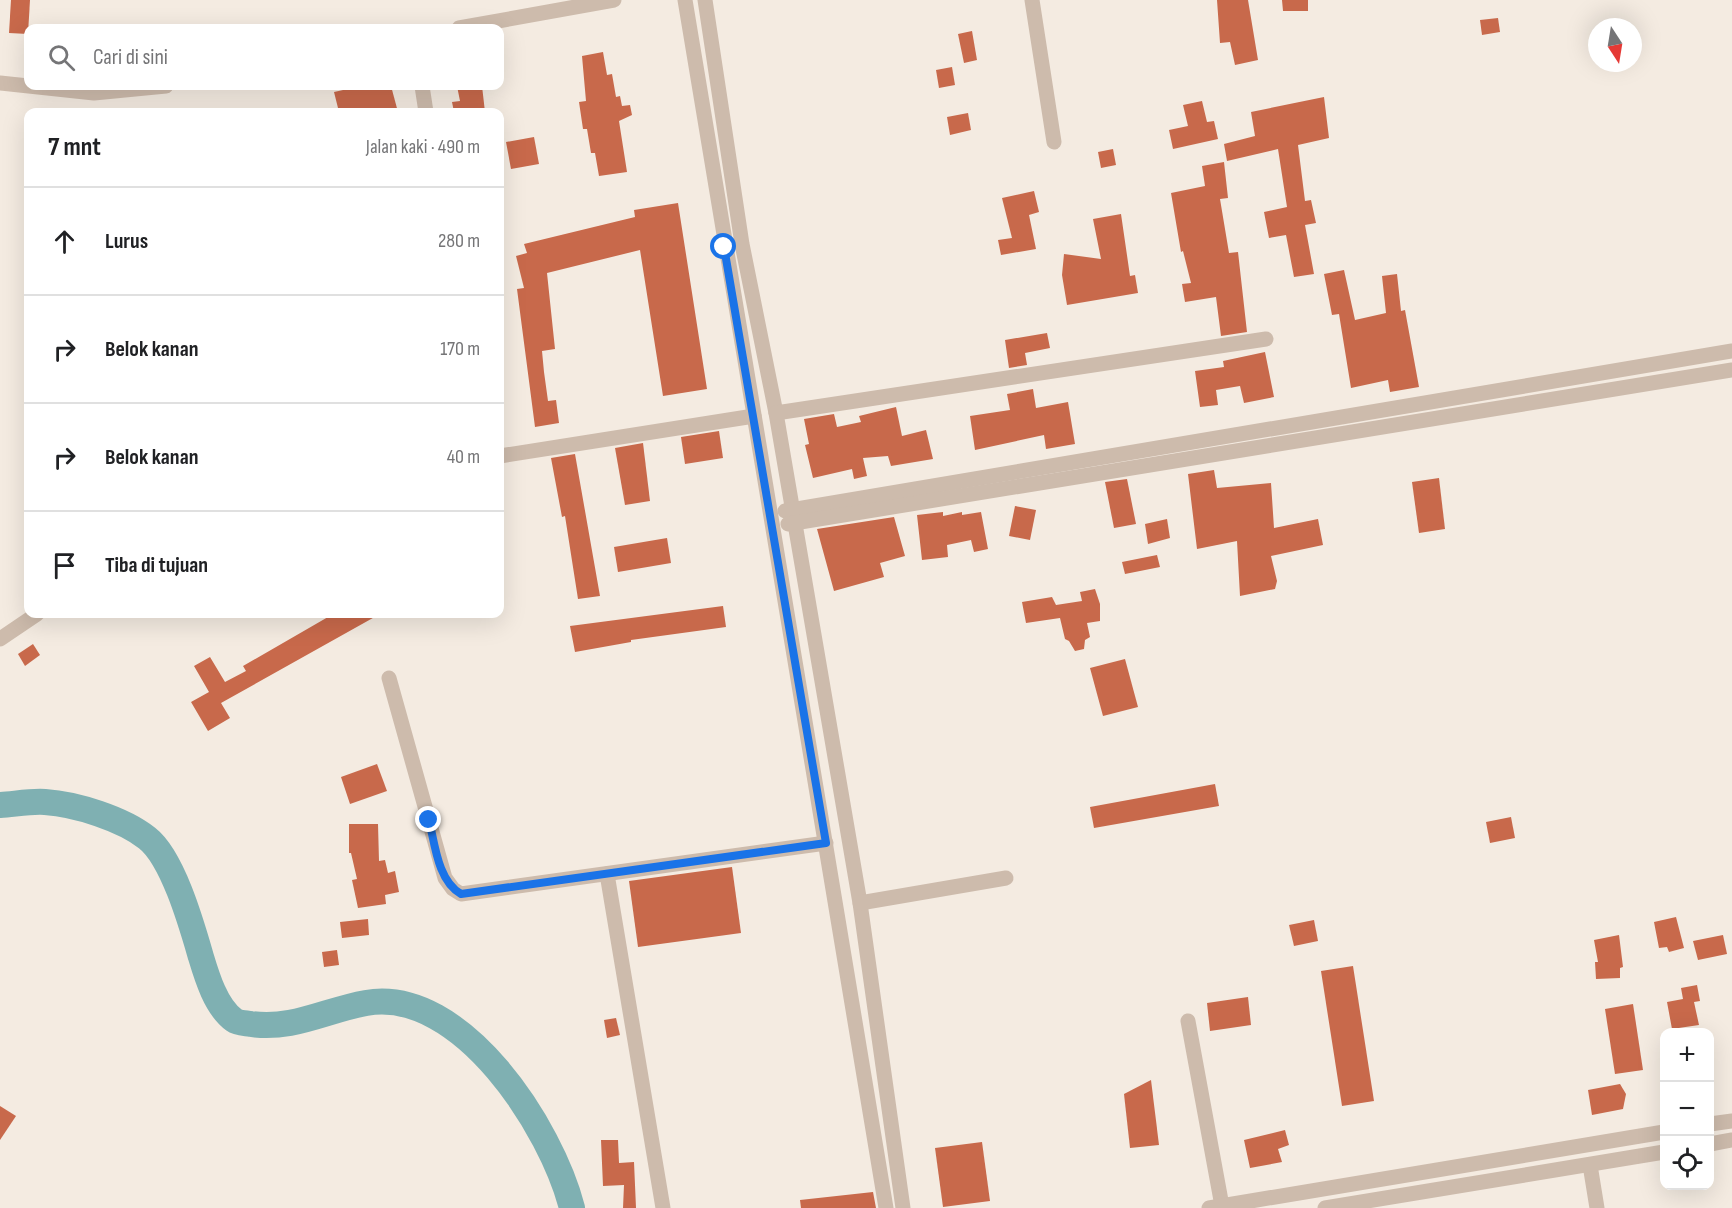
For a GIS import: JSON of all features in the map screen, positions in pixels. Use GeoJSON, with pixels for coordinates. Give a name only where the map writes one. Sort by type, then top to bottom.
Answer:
{"type":"FeatureCollection","features":[{"type":"Feature","properties":{"kind":"street"},"geometry":{"type":"LineString","coordinates":[[481,24],[614,0]]}},
{"type":"Feature","properties":{"kind":"street"},"geometry":{"type":"LineString","coordinates":[[685,0],[724,247],[773,520],[886,1208]]}},
{"type":"Feature","properties":{"kind":"street"},"geometry":{"type":"LineString","coordinates":[[705,0],[742,244],[776,413],[860,903],[903,1208]]}},
{"type":"Feature","properties":{"kind":"street"},"geometry":{"type":"LineString","coordinates":[[1032,0],[1054,142]]}},
{"type":"Feature","properties":{"kind":"street"},"geometry":{"type":"LineString","coordinates":[[0,83],[24,86]]}},
{"type":"Feature","properties":{"kind":"street"},"geometry":{"type":"LineString","coordinates":[[66,90],[94,93],[125,90]]}},
{"type":"Feature","properties":{"kind":"street"},"geometry":{"type":"LineString","coordinates":[[423,90],[425,108]]}},
{"type":"Feature","properties":{"kind":"street"},"geometry":{"type":"LineString","coordinates":[[724,247],[742,244]]}},
{"type":"Feature","properties":{"kind":"street"},"geometry":{"type":"LineString","coordinates":[[776,413],[1266,339]]}},
{"type":"Feature","properties":{"kind":"street"},"geometry":{"type":"LineString","coordinates":[[1308,431],[1732,351]]}},
{"type":"Feature","properties":{"kind":"street"},"geometry":{"type":"LineString","coordinates":[[773,520],[1308,431],[1732,370]]}},
{"type":"Feature","properties":{"kind":"street"},"geometry":{"type":"LineString","coordinates":[[504,455],[754,416]]}},
{"type":"Feature","properties":{"kind":"street"},"geometry":{"type":"LineString","coordinates":[[0,639],[31,618]]}},
{"type":"Feature","properties":{"kind":"street"},"geometry":{"type":"LineString","coordinates":[[389,678],[445,878],[453,889],[461,894],[826,843]]}},
{"type":"Feature","properties":{"kind":"street"},"geometry":{"type":"LineString","coordinates":[[607,874],[663,1208]]}},
{"type":"Feature","properties":{"kind":"street"},"geometry":{"type":"LineString","coordinates":[[860,903],[1006,878]]}},
{"type":"Feature","properties":{"kind":"street"},"geometry":{"type":"LineString","coordinates":[[1188,1021],[1216,1207],[1660,1133]]}},
{"type":"Feature","properties":{"kind":"street"},"geometry":{"type":"LineString","coordinates":[[1714,1123],[1732,1121]]}},
{"type":"Feature","properties":{"kind":"street"},"geometry":{"type":"LineString","coordinates":[[1714,1143],[1732,1140]]}},
{"type":"Feature","properties":{"kind":"street"},"geometry":{"type":"LineString","coordinates":[[1325,1208],[1660,1153]]}},
{"type":"Feature","properties":{"kind":"street"},"geometry":{"type":"LineString","coordinates":[[1590,1165],[1597,1208]]}},
{"type":"Feature","properties":{"kind":"building"},"geometry":{"type":"Polygon","coordinates":[[[11,0],[30,0],[29,24],[24,24],[24,34],[9,33],[11,0]]]}},
{"type":"Feature","properties":{"kind":"building"},"geometry":{"type":"Polygon","coordinates":[[[1217,0],[1248,0],[1258,60],[1235,65],[1230,42],[1220,43],[1217,0]]]}},
{"type":"Feature","properties":{"kind":"building"},"geometry":{"type":"Polygon","coordinates":[[[1282,0],[1308,0],[1308,11],[1283,11],[1282,0]]]}},
{"type":"Feature","properties":{"kind":"building"},"geometry":{"type":"Polygon","coordinates":[[[1498,18],[1500,32],[1482,35],[1480,20],[1498,18]]]}},
{"type":"Feature","properties":{"kind":"building"},"geometry":{"type":"Polygon","coordinates":[[[972,31],[977,60],[964,63],[958,34],[972,31]]]}},
{"type":"Feature","properties":{"kind":"building"},"geometry":{"type":"Polygon","coordinates":[[[603,52],[607,75],[612,74],[616,97],[620,96],[622,106],[630,105],[632,115],[619,121],[627,172],[599,176],[595,153],[591,153],[587,129],[583,129],[579,102],[586,101],[582,56],[603,52]]]}},
{"type":"Feature","properties":{"kind":"building"},"geometry":{"type":"Polygon","coordinates":[[[952,67],[955,85],[939,88],[936,70],[952,67]]]}},
{"type":"Feature","properties":{"kind":"building"},"geometry":{"type":"Polygon","coordinates":[[[392,90],[397,108],[338,108],[334,92],[392,90]]]}},
{"type":"Feature","properties":{"kind":"building"},"geometry":{"type":"Polygon","coordinates":[[[458,90],[482,90],[485,108],[453,108],[452,102],[460,101],[458,90]]]}},
{"type":"Feature","properties":{"kind":"building"},"geometry":{"type":"Polygon","coordinates":[[[1324,97],[1329,138],[1298,145],[1305,201],[1311,200],[1316,223],[1305,225],[1314,274],[1294,277],[1286,235],[1269,238],[1264,212],[1287,207],[1278,149],[1227,161],[1224,144],[1255,136],[1251,112],[1324,97]]]}},
{"type":"Feature","properties":{"kind":"building"},"geometry":{"type":"Polygon","coordinates":[[[1202,101],[1207,122],[1214,121],[1218,139],[1173,149],[1169,130],[1188,126],[1183,105],[1202,101]]]}},
{"type":"Feature","properties":{"kind":"building"},"geometry":{"type":"Polygon","coordinates":[[[968,113],[971,130],[950,135],[947,117],[968,113]]]}},
{"type":"Feature","properties":{"kind":"building"},"geometry":{"type":"Polygon","coordinates":[[[534,137],[539,164],[511,169],[506,142],[534,137]]]}},
{"type":"Feature","properties":{"kind":"building"},"geometry":{"type":"Polygon","coordinates":[[[1113,149],[1116,165],[1101,168],[1098,152],[1113,149]]]}},
{"type":"Feature","properties":{"kind":"building"},"geometry":{"type":"Polygon","coordinates":[[[1224,162],[1228,198],[1220,199],[1229,253],[1238,252],[1247,332],[1221,336],[1216,297],[1185,302],[1182,284],[1191,283],[1183,251],[1181,252],[1171,193],[1205,186],[1202,166],[1224,162]]]}},
{"type":"Feature","properties":{"kind":"building"},"geometry":{"type":"Polygon","coordinates":[[[1034,191],[1039,212],[1029,215],[1036,249],[1001,255],[998,240],[1012,238],[1002,198],[1034,191]]]}},
{"type":"Feature","properties":{"kind":"building"},"geometry":{"type":"Polygon","coordinates":[[[678,203],[707,389],[663,396],[640,250],[547,273],[555,349],[542,351],[548,401],[556,400],[559,423],[535,427],[517,289],[524,288],[516,256],[527,253],[524,244],[635,217],[634,210],[678,203]]]}},
{"type":"Feature","properties":{"kind":"building"},"geometry":{"type":"Polygon","coordinates":[[[1121,214],[1130,276],[1135,275],[1138,293],[1067,305],[1062,275],[1064,254],[1101,259],[1093,219],[1121,214]]]}},
{"type":"Feature","properties":{"kind":"building"},"geometry":{"type":"Polygon","coordinates":[[[1344,270],[1355,320],[1386,313],[1382,276],[1397,274],[1401,311],[1405,310],[1419,387],[1390,392],[1388,380],[1351,388],[1339,314],[1332,315],[1324,274],[1344,270]]]}},
{"type":"Feature","properties":{"kind":"building"},"geometry":{"type":"Polygon","coordinates":[[[1047,333],[1050,348],[1025,353],[1027,365],[1009,368],[1005,340],[1047,333]]]}},
{"type":"Feature","properties":{"kind":"building"},"geometry":{"type":"Polygon","coordinates":[[[1265,352],[1274,397],[1244,403],[1240,386],[1216,390],[1218,405],[1200,407],[1195,371],[1224,367],[1223,361],[1265,352]]]}},
{"type":"Feature","properties":{"kind":"building"},"geometry":{"type":"Polygon","coordinates":[[[1033,389],[1036,408],[1068,402],[1075,444],[1046,449],[1044,435],[975,450],[970,416],[1010,410],[1007,394],[1033,389]]]}},
{"type":"Feature","properties":{"kind":"building"},"geometry":{"type":"Polygon","coordinates":[[[896,407],[902,436],[926,430],[933,459],[891,466],[888,456],[863,458],[867,476],[854,479],[852,469],[813,478],[805,445],[809,444],[804,419],[834,414],[837,427],[861,422],[859,416],[896,407]]]}},
{"type":"Feature","properties":{"kind":"building"},"geometry":{"type":"Polygon","coordinates":[[[719,431],[723,458],[685,464],[681,437],[719,431]]]}},
{"type":"Feature","properties":{"kind":"building"},"geometry":{"type":"Polygon","coordinates":[[[643,443],[650,501],[625,505],[615,448],[643,443]]]}},
{"type":"Feature","properties":{"kind":"building"},"geometry":{"type":"Polygon","coordinates":[[[575,454],[600,596],[578,599],[565,516],[562,517],[551,458],[575,454]]]}},
{"type":"Feature","properties":{"kind":"building"},"geometry":{"type":"Polygon","coordinates":[[[1214,470],[1217,488],[1271,483],[1274,528],[1318,519],[1323,545],[1271,556],[1277,581],[1275,589],[1240,596],[1237,541],[1197,549],[1188,474],[1214,470]]]}},
{"type":"Feature","properties":{"kind":"building"},"geometry":{"type":"Polygon","coordinates":[[[1439,478],[1445,529],[1419,533],[1412,482],[1439,478]]]}},
{"type":"Feature","properties":{"kind":"building"},"geometry":{"type":"Polygon","coordinates":[[[1127,479],[1136,524],[1114,528],[1105,482],[1127,479]]]}},
{"type":"Feature","properties":{"kind":"building"},"geometry":{"type":"Polygon","coordinates":[[[1015,506],[1036,510],[1030,540],[1009,536],[1015,506]]]}},
{"type":"Feature","properties":{"kind":"building"},"geometry":{"type":"Polygon","coordinates":[[[943,512],[943,516],[962,512],[962,515],[981,512],[988,549],[974,552],[971,540],[947,545],[948,557],[922,560],[917,515],[943,512]]]}},
{"type":"Feature","properties":{"kind":"building"},"geometry":{"type":"Polygon","coordinates":[[[894,517],[905,556],[880,563],[884,577],[834,591],[817,529],[894,517]]]}},
{"type":"Feature","properties":{"kind":"building"},"geometry":{"type":"Polygon","coordinates":[[[1167,519],[1170,538],[1148,544],[1145,524],[1167,519]]]}},
{"type":"Feature","properties":{"kind":"building"},"geometry":{"type":"Polygon","coordinates":[[[667,538],[671,563],[618,572],[614,547],[667,538]]]}},
{"type":"Feature","properties":{"kind":"building"},"geometry":{"type":"Polygon","coordinates":[[[1157,555],[1160,567],[1125,574],[1122,562],[1157,555]]]}},
{"type":"Feature","properties":{"kind":"building"},"geometry":{"type":"Polygon","coordinates":[[[1095,589],[1100,604],[1100,621],[1087,623],[1090,637],[1085,640],[1084,649],[1075,651],[1065,639],[1060,618],[1026,623],[1022,602],[1052,597],[1056,605],[1082,601],[1080,592],[1095,589]]]}},
{"type":"Feature","properties":{"kind":"building"},"geometry":{"type":"Polygon","coordinates":[[[723,606],[726,627],[631,640],[631,642],[575,652],[570,626],[723,606]]]}},
{"type":"Feature","properties":{"kind":"building"},"geometry":{"type":"Polygon","coordinates":[[[326,618],[373,618],[221,703],[230,718],[208,731],[191,702],[209,692],[194,666],[210,657],[225,682],[246,671],[243,666],[326,618]]]}},
{"type":"Feature","properties":{"kind":"building"},"geometry":{"type":"Polygon","coordinates":[[[33,644],[40,655],[25,666],[18,654],[33,644]]]}},
{"type":"Feature","properties":{"kind":"building"},"geometry":{"type":"Polygon","coordinates":[[[1125,659],[1138,707],[1103,716],[1090,668],[1125,659]]]}},
{"type":"Feature","properties":{"kind":"building"},"geometry":{"type":"Polygon","coordinates":[[[377,764],[387,791],[350,804],[341,777],[377,764]]]}},
{"type":"Feature","properties":{"kind":"building"},"geometry":{"type":"Polygon","coordinates":[[[1215,784],[1219,806],[1094,828],[1090,807],[1215,784]]]}},
{"type":"Feature","properties":{"kind":"building"},"geometry":{"type":"Polygon","coordinates":[[[1511,817],[1515,838],[1490,843],[1486,822],[1511,817]]]}},
{"type":"Feature","properties":{"kind":"building"},"geometry":{"type":"Polygon","coordinates":[[[349,824],[378,824],[379,861],[385,860],[388,873],[395,871],[399,892],[385,895],[386,904],[358,908],[352,880],[357,879],[351,853],[349,853],[349,824]]]}},
{"type":"Feature","properties":{"kind":"building"},"geometry":{"type":"Polygon","coordinates":[[[732,867],[741,933],[638,947],[629,881],[732,867]]]}},
{"type":"Feature","properties":{"kind":"building"},"geometry":{"type":"Polygon","coordinates":[[[1676,917],[1684,948],[1669,952],[1667,947],[1659,948],[1654,922],[1676,917]]]}},
{"type":"Feature","properties":{"kind":"building"},"geometry":{"type":"Polygon","coordinates":[[[368,919],[369,935],[342,938],[340,922],[368,919]]]}},
{"type":"Feature","properties":{"kind":"building"},"geometry":{"type":"Polygon","coordinates":[[[1314,920],[1318,941],[1294,946],[1289,925],[1314,920]]]}},
{"type":"Feature","properties":{"kind":"building"},"geometry":{"type":"Polygon","coordinates":[[[1619,935],[1623,967],[1620,968],[1620,978],[1596,979],[1595,962],[1598,962],[1594,940],[1619,935]]]}},
{"type":"Feature","properties":{"kind":"building"},"geometry":{"type":"Polygon","coordinates":[[[1723,935],[1727,954],[1698,960],[1693,941],[1723,935]]]}},
{"type":"Feature","properties":{"kind":"building"},"geometry":{"type":"Polygon","coordinates":[[[337,950],[339,965],[324,967],[322,952],[337,950]]]}},
{"type":"Feature","properties":{"kind":"building"},"geometry":{"type":"Polygon","coordinates":[[[1353,966],[1374,1101],[1342,1106],[1321,971],[1353,966]]]}},
{"type":"Feature","properties":{"kind":"building"},"geometry":{"type":"Polygon","coordinates":[[[1697,985],[1700,1001],[1694,1002],[1699,1025],[1672,1028],[1667,1002],[1683,999],[1681,988],[1697,985]]]}},
{"type":"Feature","properties":{"kind":"building"},"geometry":{"type":"Polygon","coordinates":[[[1248,997],[1251,1025],[1210,1031],[1207,1003],[1248,997]]]}},
{"type":"Feature","properties":{"kind":"building"},"geometry":{"type":"Polygon","coordinates":[[[1633,1004],[1643,1070],[1615,1074],[1605,1009],[1633,1004]]]}},
{"type":"Feature","properties":{"kind":"building"},"geometry":{"type":"Polygon","coordinates":[[[616,1018],[620,1035],[607,1038],[604,1020],[616,1018]]]}},
{"type":"Feature","properties":{"kind":"building"},"geometry":{"type":"Polygon","coordinates":[[[1151,1080],[1159,1145],[1130,1148],[1124,1094],[1151,1080]]]}},
{"type":"Feature","properties":{"kind":"building"},"geometry":{"type":"Polygon","coordinates":[[[1620,1084],[1626,1094],[1623,1109],[1592,1115],[1588,1090],[1620,1084]]]}},
{"type":"Feature","properties":{"kind":"building"},"geometry":{"type":"Polygon","coordinates":[[[0,1106],[16,1116],[0,1140],[0,1106]]]}},
{"type":"Feature","properties":{"kind":"building"},"geometry":{"type":"Polygon","coordinates":[[[1285,1130],[1289,1145],[1278,1149],[1282,1162],[1250,1168],[1244,1140],[1285,1130]]]}},
{"type":"Feature","properties":{"kind":"building"},"geometry":{"type":"Polygon","coordinates":[[[601,1140],[618,1140],[619,1163],[634,1162],[636,1208],[623,1208],[624,1185],[603,1186],[601,1140]]]}},
{"type":"Feature","properties":{"kind":"building"},"geometry":{"type":"Polygon","coordinates":[[[982,1142],[990,1201],[943,1207],[935,1148],[982,1142]]]}},
{"type":"Feature","properties":{"kind":"building"},"geometry":{"type":"Polygon","coordinates":[[[873,1192],[876,1208],[801,1208],[800,1200],[873,1192]]]}},
{"type":"Feature","properties":{"kind":"waterway"},"geometry":{"type":"LineString","coordinates":[[0,805],[40,802],[71,806],[112,819],[147,838],[165,861],[173,876],[213,991],[222,1007],[236,1021],[266,1025],[281,1024],[366,1003],[402,1004],[436,1017],[468,1040],[498,1069],[523,1104],[545,1140],[572,1208]]}},
{"type":"Feature","properties":{"kind":"route"},"geometry":{"type":"LineString","coordinates":[[429,820],[445,878],[453,889],[461,894],[826,843],[774,527],[724,247]]}}]}
